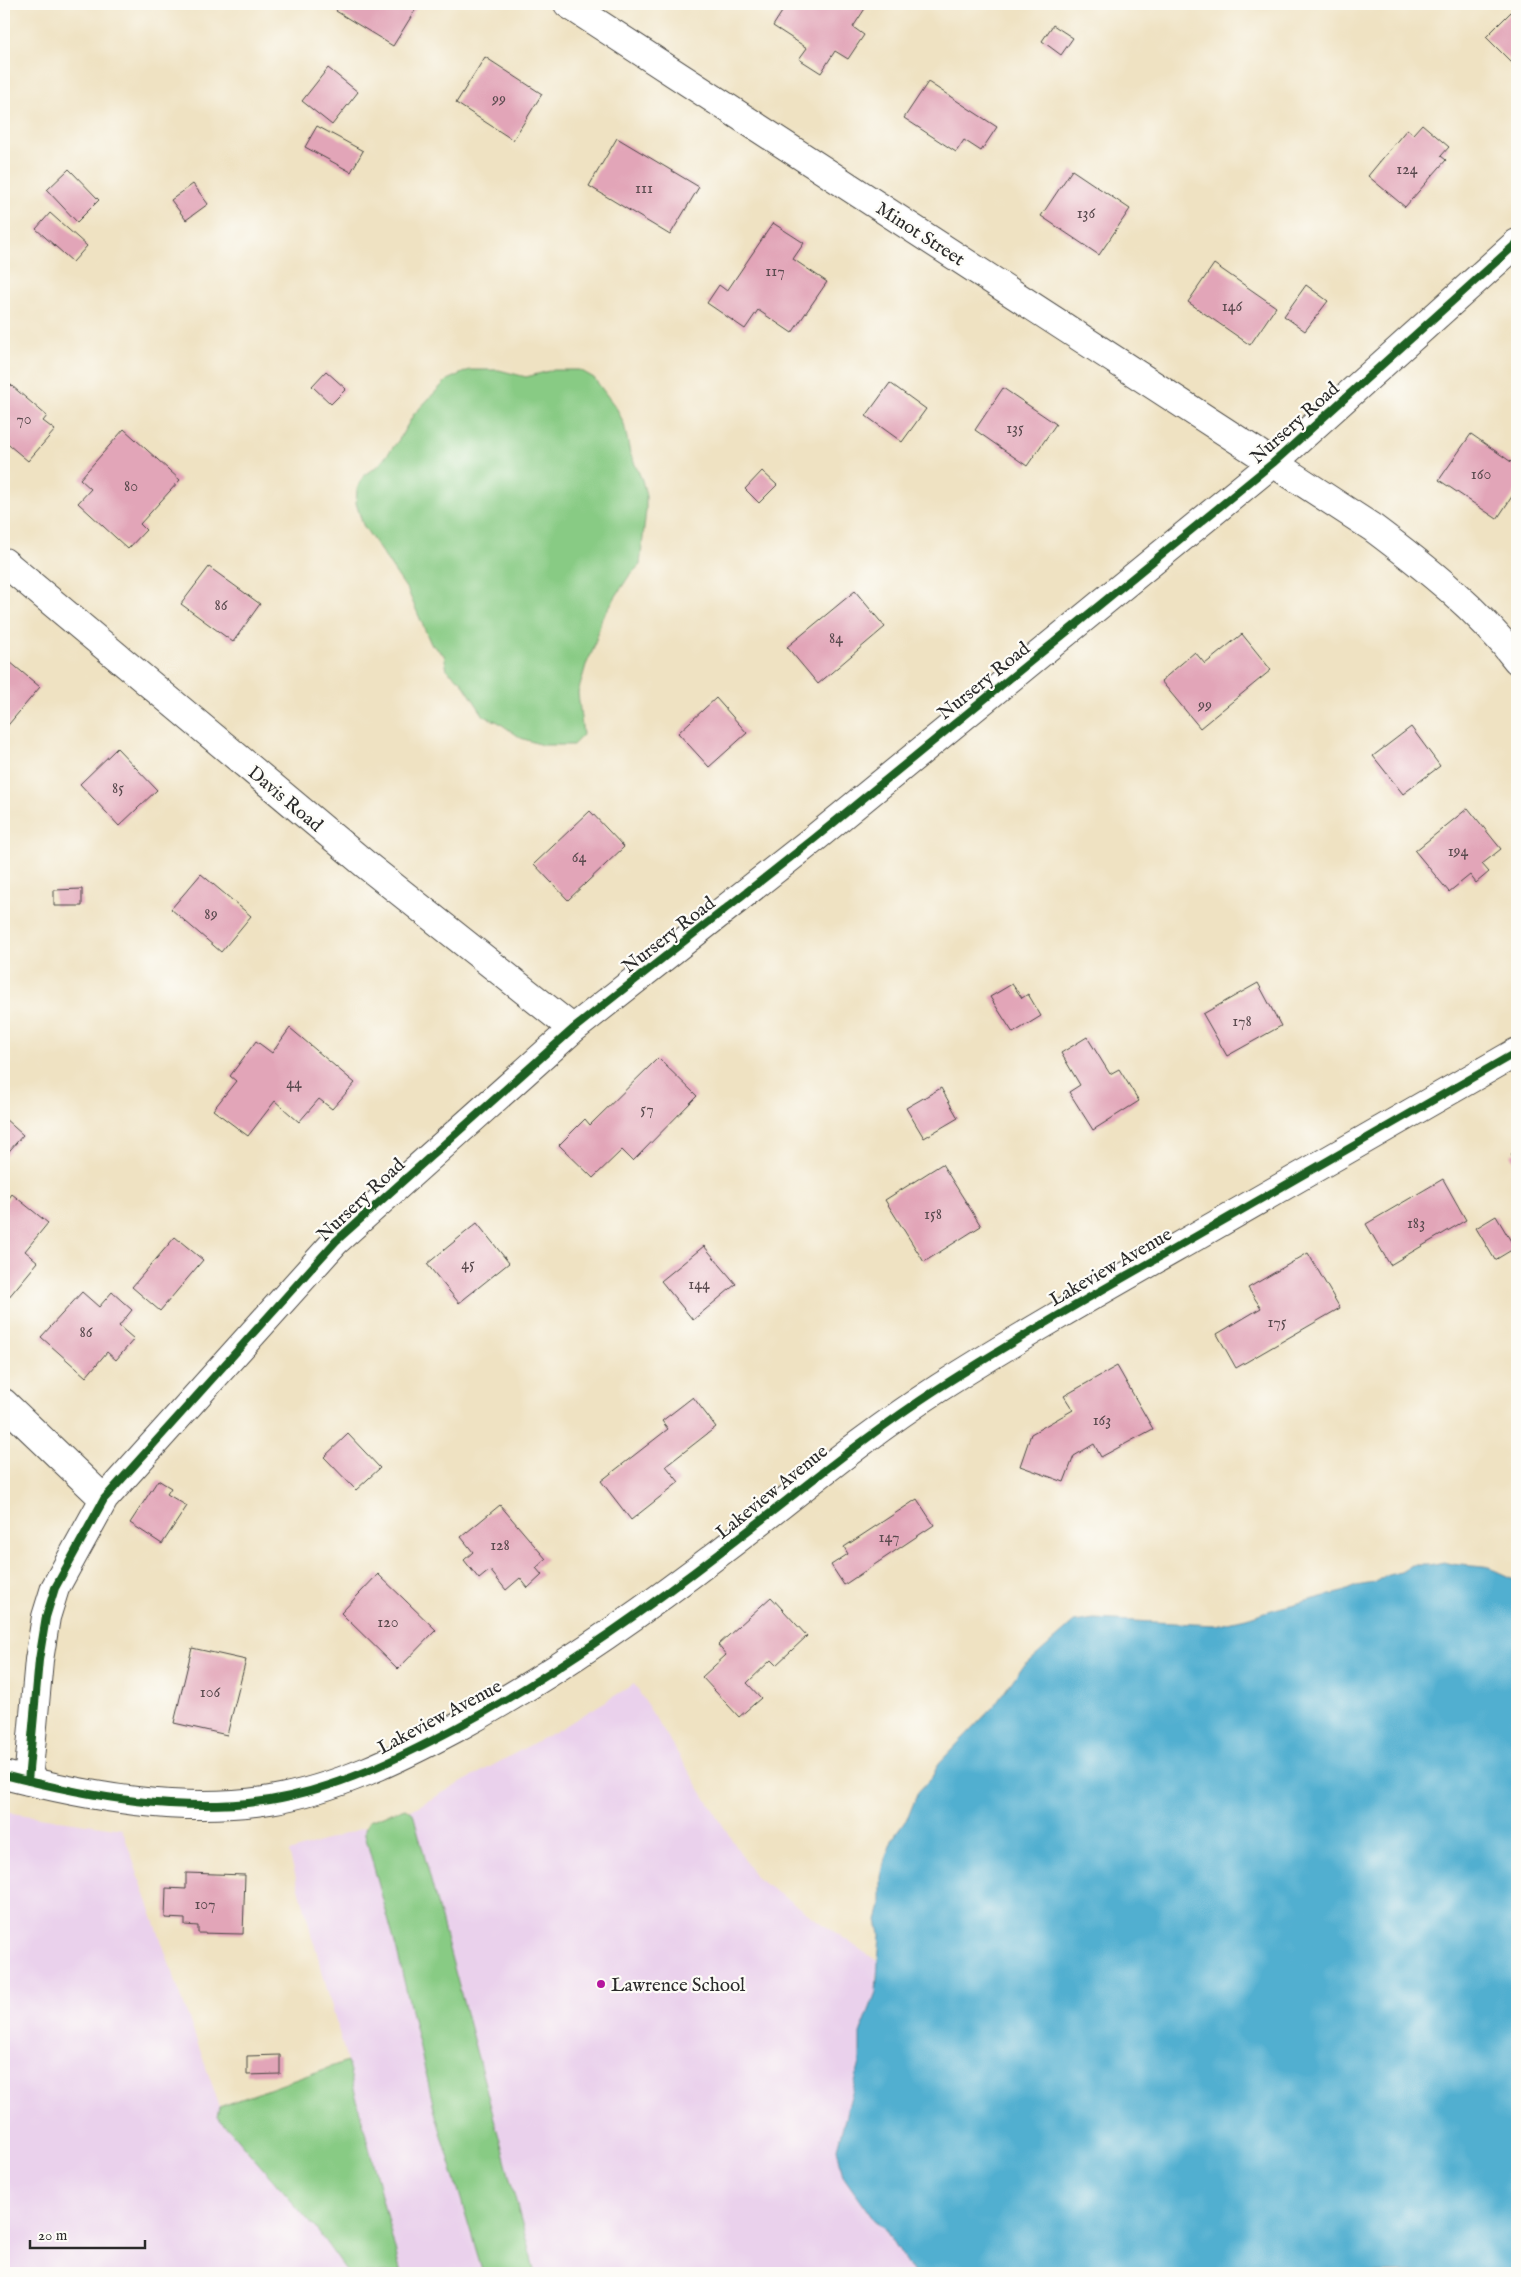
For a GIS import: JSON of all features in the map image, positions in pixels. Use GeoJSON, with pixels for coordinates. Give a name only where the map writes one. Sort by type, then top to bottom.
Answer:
{"type":"FeatureCollection","features":[{"type":"Feature","properties":{"kind":"street","name":"Minot Street"},"geometry":{"type":"LineString","coordinates":[[568,4],[1353,514],[1426,568],[1467,604],[1517,660]]}},
{"type":"Feature","properties":{"kind":"street","name":"Nursery Road"},"geometry":{"type":"LineString","coordinates":[[16,1778],[46,1617],[55,1588],[104,1499],[336,1241],[573,1029],[815,838],[1273,463],[1517,243]]}},
{"type":"Feature","properties":{"kind":"street","name":"Davis Road"},"geometry":{"type":"LineString","coordinates":[[4,562],[365,864],[573,1029]]}},
{"type":"Feature","properties":{"kind":"street","name":"Lakeview Avenue"},"geometry":{"type":"LineString","coordinates":[[16,1778],[140,1802],[224,1804],[270,1800],[317,1790],[372,1770],[427,1744],[487,1711],[559,1666],[636,1614],[722,1551],[857,1444],[939,1388],[1030,1331],[1517,1052]]}},
{"type":"Feature","properties":{"kind":"street"},"geometry":{"type":"LineString","coordinates":[[4,1403],[104,1499]]}},
{"type":"Feature","properties":{"kind":"shaded area","name":"Lawrence School"},"geometry":{"type":"Polygon","coordinates":[[[634,1684],[756,1878],[880,1963],[876,1977],[876,1992],[860,2034],[860,2063],[874,2220],[884,2228],[913,2273],[4,2273],[4,1812],[122,1829],[220,2107],[347,2061],[289,1852],[366,1827],[413,1809],[565,1726],[634,1684]]]}},
{"type":"Feature","properties":{"kind":"green space"},"geometry":{"type":"Polygon","coordinates":[[[469,370],[499,370],[526,377],[553,370],[580,370],[594,378],[617,409],[624,424],[630,453],[642,480],[646,495],[646,510],[640,565],[629,576],[602,618],[578,693],[583,735],[573,745],[542,745],[521,738],[498,722],[484,716],[461,681],[447,670],[444,655],[431,644],[408,591],[363,525],[356,503],[357,489],[364,475],[379,465],[398,441],[414,414],[447,380],[469,370]]]}},
{"type":"Feature","properties":{"kind":"green space"},"geometry":{"type":"Polygon","coordinates":[[[405,1808],[413,1813],[535,2273],[483,2273],[435,2112],[397,1951],[365,1835],[369,1821],[405,1808]]]}},
{"type":"Feature","properties":{"kind":"green space"},"geometry":{"type":"Polygon","coordinates":[[[347,2061],[401,2273],[348,2273],[316,2229],[217,2116],[219,2107],[347,2061]]]}},
{"type":"Feature","properties":{"kind":"water"},"geometry":{"type":"Polygon","coordinates":[[[1443,1562],[1486,1567],[1517,1580],[1517,2273],[913,2273],[884,2228],[874,2220],[843,2176],[837,2148],[860,2063],[860,2034],[876,1992],[880,1934],[877,1920],[881,1906],[881,1877],[885,1859],[893,1838],[908,1817],[918,1792],[932,1777],[939,1763],[995,1705],[1020,1670],[1074,1622],[1094,1619],[1215,1625],[1342,1592],[1356,1586],[1374,1583],[1388,1575],[1401,1572],[1412,1565],[1429,1565],[1443,1562]]]}},
{"type":"Feature","properties":{"kind":"building"},"geometry":{"type":"Polygon","coordinates":[[[341,4],[419,4],[393,46],[336,11],[341,4]]]}},
{"type":"Feature","properties":{"kind":"building"},"geometry":{"type":"Polygon","coordinates":[[[787,4],[868,4],[853,27],[864,35],[848,59],[835,51],[821,73],[799,59],[807,48],[773,26],[787,4]]]}},
{"type":"Feature","properties":{"kind":"building"},"geometry":{"type":"Polygon","coordinates":[[[1517,6],[1517,68],[1486,37],[1517,6]]]}},
{"type":"Feature","properties":{"kind":"building"},"geometry":{"type":"Polygon","coordinates":[[[1053,25],[1073,38],[1061,55],[1042,41],[1053,25]]]}},
{"type":"Feature","properties":{"kind":"building"},"geometry":{"type":"Polygon","coordinates":[[[485,57],[542,94],[513,140],[456,103],[485,57]]]}},
{"type":"Feature","properties":{"kind":"building"},"geometry":{"type":"Polygon","coordinates":[[[328,68],[358,92],[332,125],[302,101],[328,68]]]}},
{"type":"Feature","properties":{"kind":"building"},"geometry":{"type":"Polygon","coordinates":[[[928,82],[997,127],[981,151],[964,140],[956,152],[904,118],[928,82]]]}},
{"type":"Feature","properties":{"kind":"building"},"geometry":{"type":"Polygon","coordinates":[[[1422,124],[1449,147],[1441,156],[1446,160],[1405,207],[1368,176],[1407,129],[1413,134],[1422,124]]]}},
{"type":"Feature","properties":{"kind":"building"},"geometry":{"type":"Polygon","coordinates":[[[317,126],[363,151],[351,172],[305,147],[317,126]]]}},
{"type":"Feature","properties":{"kind":"building"},"geometry":{"type":"Polygon","coordinates":[[[617,138],[699,187],[670,235],[589,186],[617,138]]]}},
{"type":"Feature","properties":{"kind":"building"},"geometry":{"type":"Polygon","coordinates":[[[69,169],[99,200],[77,222],[47,190],[69,169]]]}},
{"type":"Feature","properties":{"kind":"building"},"geometry":{"type":"Polygon","coordinates":[[[1072,170],[1130,209],[1099,255],[1041,216],[1072,170]]]}},
{"type":"Feature","properties":{"kind":"building"},"geometry":{"type":"Polygon","coordinates":[[[193,184],[208,204],[186,220],[171,200],[193,184]]]}},
{"type":"Feature","properties":{"kind":"building"},"geometry":{"type":"Polygon","coordinates":[[[50,213],[87,246],[73,262],[36,229],[50,213]]]}},
{"type":"Feature","properties":{"kind":"building"},"geometry":{"type":"Polygon","coordinates":[[[773,223],[804,243],[793,259],[827,282],[792,333],[758,310],[745,329],[707,303],[719,285],[727,291],[773,223]]]}},
{"type":"Feature","properties":{"kind":"building"},"geometry":{"type":"Polygon","coordinates":[[[1214,264],[1276,307],[1250,345],[1188,302],[1214,264]]]}},
{"type":"Feature","properties":{"kind":"building"},"geometry":{"type":"Polygon","coordinates":[[[1306,285],[1328,301],[1305,331],[1284,316],[1306,285]]]}},
{"type":"Feature","properties":{"kind":"building"},"geometry":{"type":"Polygon","coordinates":[[[326,371],[346,389],[331,404],[312,386],[326,371]]]}},
{"type":"Feature","properties":{"kind":"building"},"geometry":{"type":"Polygon","coordinates":[[[5,380],[47,416],[43,421],[55,430],[28,461],[4,441],[5,380]]]}},
{"type":"Feature","properties":{"kind":"building"},"geometry":{"type":"Polygon","coordinates":[[[890,383],[926,409],[902,442],[866,416],[890,383]]]}},
{"type":"Feature","properties":{"kind":"building"},"geometry":{"type":"Polygon","coordinates":[[[1003,388],[1056,424],[1027,466],[975,430],[1003,388]]]}},
{"type":"Feature","properties":{"kind":"building"},"geometry":{"type":"Polygon","coordinates":[[[124,429],[180,480],[140,524],[146,530],[128,549],[78,503],[91,489],[80,479],[124,429]]]}},
{"type":"Feature","properties":{"kind":"building"},"geometry":{"type":"Polygon","coordinates":[[[1471,434],[1517,466],[1517,489],[1497,519],[1439,480],[1471,434]]]}},
{"type":"Feature","properties":{"kind":"building"},"geometry":{"type":"Polygon","coordinates":[[[762,471],[777,485],[759,503],[745,489],[762,471]]]}},
{"type":"Feature","properties":{"kind":"building"},"geometry":{"type":"Polygon","coordinates":[[[209,567],[260,604],[233,642],[181,604],[209,567]]]}},
{"type":"Feature","properties":{"kind":"building"},"geometry":{"type":"Polygon","coordinates":[[[855,591],[885,627],[818,684],[787,647],[855,591]]]}},
{"type":"Feature","properties":{"kind":"building"},"geometry":{"type":"Polygon","coordinates":[[[1242,634],[1271,670],[1200,728],[1161,681],[1195,652],[1205,664],[1242,634]]]}},
{"type":"Feature","properties":{"kind":"building"},"geometry":{"type":"Polygon","coordinates":[[[4,657],[40,687],[4,730],[4,657]]]}},
{"type":"Feature","properties":{"kind":"building"},"geometry":{"type":"Polygon","coordinates":[[[716,698],[747,733],[709,767],[678,733],[716,698]]]}},
{"type":"Feature","properties":{"kind":"building"},"geometry":{"type":"Polygon","coordinates":[[[1411,727],[1440,766],[1403,794],[1373,756],[1411,727]]]}},
{"type":"Feature","properties":{"kind":"building"},"geometry":{"type":"Polygon","coordinates":[[[117,748],[157,790],[119,826],[80,784],[117,748]]]}},
{"type":"Feature","properties":{"kind":"building"},"geometry":{"type":"Polygon","coordinates":[[[1468,808],[1501,849],[1482,864],[1489,872],[1476,883],[1470,875],[1449,892],[1415,851],[1468,808]]]}},
{"type":"Feature","properties":{"kind":"building"},"geometry":{"type":"Polygon","coordinates":[[[590,811],[624,847],[568,900],[534,864],[590,811]]]}},
{"type":"Feature","properties":{"kind":"building"},"geometry":{"type":"Polygon","coordinates":[[[201,874],[251,916],[221,952],[171,909],[201,874]]]}},
{"type":"Feature","properties":{"kind":"building"},"geometry":{"type":"Polygon","coordinates":[[[82,889],[82,906],[54,906],[54,890],[82,889]]]}},
{"type":"Feature","properties":{"kind":"building"},"geometry":{"type":"Polygon","coordinates":[[[1258,983],[1281,1026],[1227,1056],[1203,1014],[1258,983]]]}},
{"type":"Feature","properties":{"kind":"building"},"geometry":{"type":"Polygon","coordinates":[[[1012,984],[1022,998],[1028,994],[1041,1016],[1013,1033],[990,997],[1012,984]]]}},
{"type":"Feature","properties":{"kind":"building"},"geometry":{"type":"Polygon","coordinates":[[[290,1028],[355,1083],[332,1109],[319,1099],[299,1122],[275,1101],[248,1136],[213,1110],[236,1081],[230,1076],[256,1041],[272,1053],[290,1028]]]}},
{"type":"Feature","properties":{"kind":"building"},"geometry":{"type":"Polygon","coordinates":[[[1087,1037],[1110,1074],[1119,1069],[1139,1101],[1093,1130],[1069,1092],[1080,1085],[1061,1053],[1087,1037]]]}},
{"type":"Feature","properties":{"kind":"building"},"geometry":{"type":"Polygon","coordinates":[[[658,1058],[697,1096],[633,1161],[622,1150],[593,1178],[559,1145],[585,1119],[590,1125],[658,1058]]]}},
{"type":"Feature","properties":{"kind":"building"},"geometry":{"type":"Polygon","coordinates":[[[941,1088],[958,1118],[924,1138],[906,1108],[941,1088]]]}},
{"type":"Feature","properties":{"kind":"building"},"geometry":{"type":"Polygon","coordinates":[[[4,1118],[23,1135],[4,1157],[4,1118]]]}},
{"type":"Feature","properties":{"kind":"building"},"geometry":{"type":"Polygon","coordinates":[[[1517,1151],[1517,1167],[1511,1154],[1517,1151]]]}},
{"type":"Feature","properties":{"kind":"building"},"geometry":{"type":"Polygon","coordinates":[[[942,1164],[981,1226],[924,1262],[885,1200],[942,1164]]]}},
{"type":"Feature","properties":{"kind":"building"},"geometry":{"type":"Polygon","coordinates":[[[1443,1179],[1466,1220],[1390,1265],[1366,1224],[1443,1179]]]}},
{"type":"Feature","properties":{"kind":"building"},"geometry":{"type":"Polygon","coordinates":[[[12,1194],[48,1223],[25,1251],[38,1262],[8,1298],[4,1295],[4,1205],[12,1194]]]}},
{"type":"Feature","properties":{"kind":"building"},"geometry":{"type":"Polygon","coordinates":[[[1496,1216],[1515,1248],[1495,1260],[1476,1228],[1496,1216]]]}},
{"type":"Feature","properties":{"kind":"building"},"geometry":{"type":"Polygon","coordinates":[[[477,1223],[509,1263],[459,1303],[427,1264],[477,1223]]]}},
{"type":"Feature","properties":{"kind":"building"},"geometry":{"type":"Polygon","coordinates":[[[175,1237],[203,1260],[160,1311],[132,1287],[175,1237]]]}},
{"type":"Feature","properties":{"kind":"building"},"geometry":{"type":"Polygon","coordinates":[[[704,1246],[736,1284],[693,1320],[661,1281],[704,1246]]]}},
{"type":"Feature","properties":{"kind":"building"},"geometry":{"type":"Polygon","coordinates":[[[1308,1253],[1340,1308],[1236,1368],[1217,1334],[1261,1308],[1248,1288],[1308,1253]]]}},
{"type":"Feature","properties":{"kind":"building"},"geometry":{"type":"Polygon","coordinates":[[[82,1292],[99,1307],[112,1292],[132,1310],[119,1326],[134,1339],[116,1360],[107,1352],[86,1377],[41,1337],[82,1292]]]}},
{"type":"Feature","properties":{"kind":"building"},"geometry":{"type":"Polygon","coordinates":[[[1117,1366],[1153,1429],[1101,1457],[1094,1444],[1074,1456],[1064,1482],[1020,1466],[1031,1434],[1073,1410],[1064,1396],[1117,1366]]]}},
{"type":"Feature","properties":{"kind":"building"},"geometry":{"type":"Polygon","coordinates":[[[693,1397],[716,1427],[666,1466],[679,1482],[631,1520],[601,1481],[668,1429],[662,1421],[693,1397]]]}},
{"type":"Feature","properties":{"kind":"building"},"geometry":{"type":"Polygon","coordinates":[[[348,1434],[380,1468],[356,1490],[324,1457],[348,1434]]]}},
{"type":"Feature","properties":{"kind":"building"},"geometry":{"type":"Polygon","coordinates":[[[158,1480],[171,1488],[167,1494],[187,1506],[162,1544],[130,1523],[158,1480]]]}},
{"type":"Feature","properties":{"kind":"building"},"geometry":{"type":"Polygon","coordinates":[[[917,1499],[934,1525],[844,1585],[831,1565],[848,1554],[844,1547],[917,1499]]]}},
{"type":"Feature","properties":{"kind":"building"},"geometry":{"type":"Polygon","coordinates":[[[500,1505],[546,1559],[536,1568],[542,1575],[528,1588],[520,1578],[506,1590],[490,1570],[479,1579],[464,1560],[473,1552],[461,1537],[500,1505]]]}},
{"type":"Feature","properties":{"kind":"building"},"geometry":{"type":"Polygon","coordinates":[[[378,1574],[436,1630],[398,1669],[341,1613],[378,1574]]]}},
{"type":"Feature","properties":{"kind":"building"},"geometry":{"type":"Polygon","coordinates":[[[771,1597],[807,1636],[776,1665],[771,1660],[747,1683],[761,1698],[739,1717],[702,1677],[726,1655],[718,1645],[771,1597]]]}},
{"type":"Feature","properties":{"kind":"building"},"geometry":{"type":"Polygon","coordinates":[[[192,1648],[246,1660],[227,1735],[174,1723],[192,1648]]]}},
{"type":"Feature","properties":{"kind":"building"},"geometry":{"type":"Polygon","coordinates":[[[186,1873],[245,1875],[243,1934],[198,1933],[198,1926],[185,1925],[185,1919],[165,1918],[166,1888],[186,1889],[186,1873]]]}},
{"type":"Feature","properties":{"kind":"building"},"geometry":{"type":"Polygon","coordinates":[[[280,2055],[280,2074],[247,2075],[247,2056],[280,2055]]]}},
{"type":"Feature","properties":{"kind":"cycle path"},"geometry":{"type":"LineString","coordinates":[[28,1781],[39,1660],[46,1617],[55,1588],[104,1499],[336,1241],[573,1029],[815,838],[1273,463],[1517,243]]}},
{"type":"Feature","properties":{"kind":"cycle path"},"geometry":{"type":"LineString","coordinates":[[4,1775],[69,1790],[136,1801],[203,1805],[237,1804],[295,1795],[343,1781],[389,1762],[456,1728],[526,1688],[593,1644],[691,1574],[856,1446],[939,1388],[1065,1311],[1517,1052]]}},
{"type":"Feature","properties":{"kind":"place","name":"Lawrence School"},"geometry":{"type":"Point","coordinates":[601,1984]}}]}
